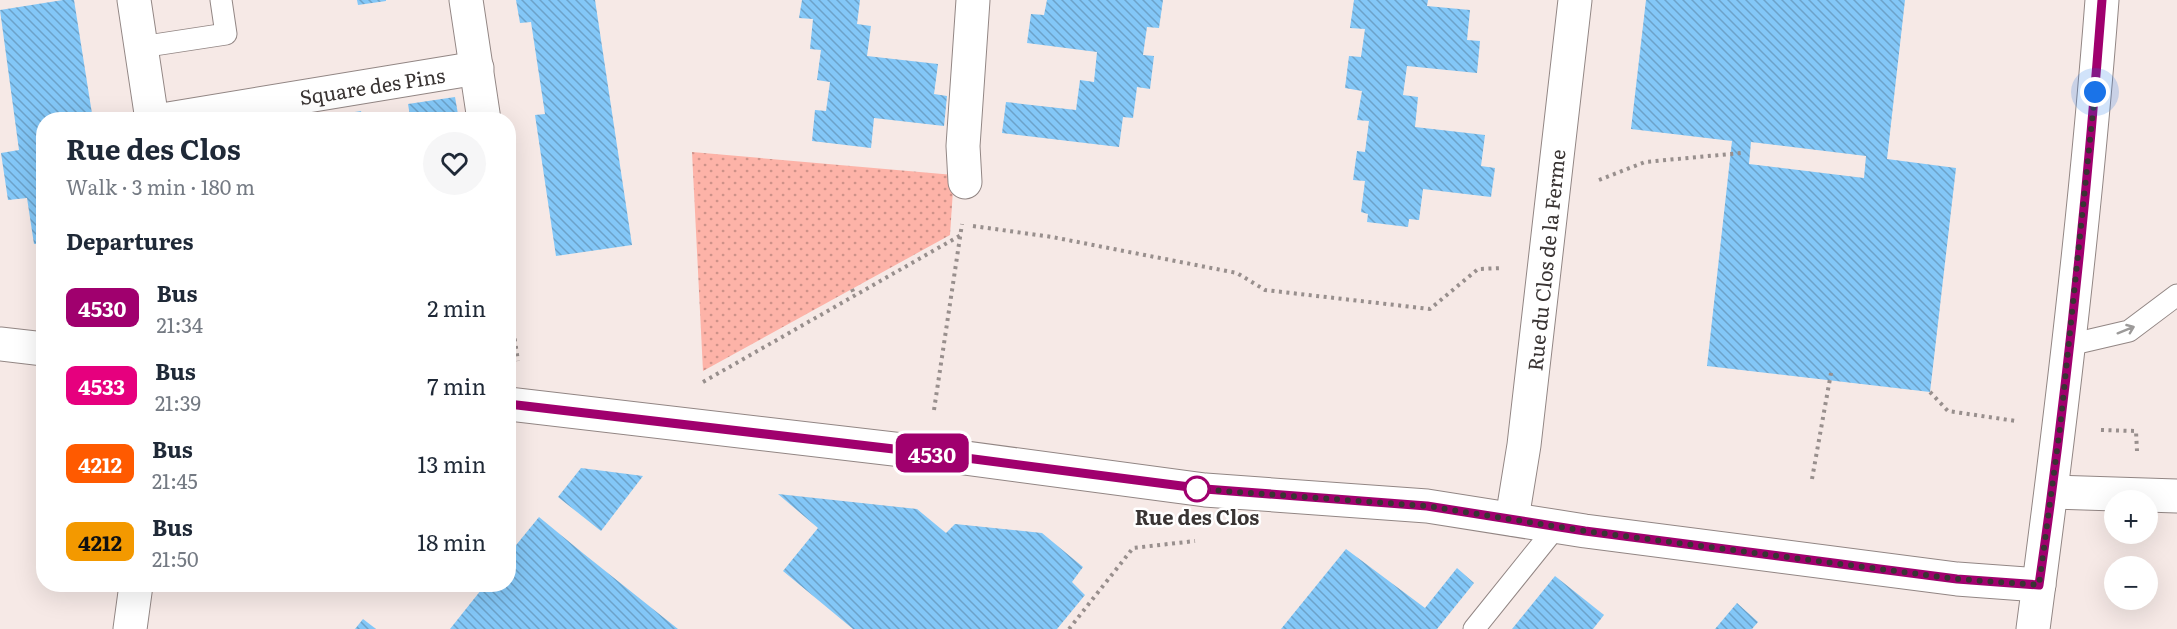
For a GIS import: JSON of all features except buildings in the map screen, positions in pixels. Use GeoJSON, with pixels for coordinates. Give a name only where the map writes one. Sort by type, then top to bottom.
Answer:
{"type":"FeatureCollection","features":[{"type":"Feature","properties":{"kind":"street"},"geometry":{"type":"LineString","coordinates":[[134,0],[151,112]]}},
{"type":"Feature","properties":{"kind":"street"},"geometry":{"type":"LineString","coordinates":[[466,0],[483,112]]}},
{"type":"Feature","properties":{"kind":"street"},"geometry":{"type":"LineString","coordinates":[[965,182],[963,146],[973,0]]}},
{"type":"Feature","properties":{"kind":"street","name":"Rue du Clos de la Ferme"},"geometry":{"type":"LineString","coordinates":[[1512,519],[1524,445],[1575,0]]}},
{"type":"Feature","properties":{"kind":"street"},"geometry":{"type":"LineString","coordinates":[[2033,629],[2053,492],[2090,160],[2102,0]]}},
{"type":"Feature","properties":{"kind":"street","name":"Square des Pins"},"geometry":{"type":"LineString","coordinates":[[210,112],[477,68]]}},
{"type":"Feature","properties":{"kind":"street"},"geometry":{"type":"LineString","coordinates":[[0,344],[36,348]]}},
{"type":"Feature","properties":{"kind":"street"},"geometry":{"type":"LineString","coordinates":[[517,404],[1205,489],[1427,506],[1556,527],[1957,579],[2039,585]]}},
{"type":"Feature","properties":{"kind":"street"},"geometry":{"type":"LineString","coordinates":[[2053,492],[2104,493]]}},
{"type":"Feature","properties":{"kind":"street"},"geometry":{"type":"LineString","coordinates":[[2158,495],[2177,496]]}},
{"type":"Feature","properties":{"kind":"street"},"geometry":{"type":"LineString","coordinates":[[130,629],[135,592]]}},
{"type":"Feature","properties":{"kind":"lane"},"geometry":{"type":"LineString","coordinates":[[141,47],[226,34],[221,0]]}},
{"type":"Feature","properties":{"kind":"lane"},"geometry":{"type":"LineString","coordinates":[[2069,345],[2129,332],[2177,295]]}},
{"type":"Feature","properties":{"kind":"lane"},"geometry":{"type":"LineString","coordinates":[[1474,629],[1556,527]]}},
{"type":"Feature","properties":{"kind":"path"},"geometry":{"type":"LineString","coordinates":[[1552,199],[1645,162],[1741,153]]}},
{"type":"Feature","properties":{"kind":"path"},"geometry":{"type":"LineString","coordinates":[[928,453],[961,235],[965,182]]}},
{"type":"Feature","properties":{"kind":"path"},"geometry":{"type":"LineString","coordinates":[[962,224],[1052,237],[1237,273],[1265,290],[1430,309],[1478,269],[1544,266]]}},
{"type":"Feature","properties":{"kind":"path"},"geometry":{"type":"LineString","coordinates":[[685,426],[689,390],[961,235]]}},
{"type":"Feature","properties":{"kind":"path"},"geometry":{"type":"LineString","coordinates":[[852,289],[855,296]]}},
{"type":"Feature","properties":{"kind":"path"},"geometry":{"type":"LineString","coordinates":[[1812,478],[1831,373]]}},
{"type":"Feature","properties":{"kind":"path"},"geometry":{"type":"LineString","coordinates":[[1930,392],[1948,411],[2009,420]]}},
{"type":"Feature","properties":{"kind":"path"},"geometry":{"type":"LineString","coordinates":[[2093,429],[2136,431],[2139,490]]}},
{"type":"Feature","properties":{"kind":"path"},"geometry":{"type":"LineString","coordinates":[[1070,629],[1133,548],[1195,541]]}},
{"type":"Feature","properties":{"kind":"shaded area"},"geometry":{"type":"Polygon","coordinates":[[[692,152],[954,175],[950,235],[703,371],[692,152]]]}},
{"type":"Feature","properties":{"kind":"bus line","name":"4530"},"geometry":{"type":"LineString","coordinates":[[516,405],[706,429],[928,453],[1158,484],[1427,506],[1585,531],[1957,579],[2039,585],[2053,492],[2090,160],[2102,0]]}},
{"type":"Feature","properties":{"kind":"place","name":"Rue des Clos"},"geometry":{"type":"Point","coordinates":[1197,489]}},
{"type":"Feature","properties":{"kind":"route"},"geometry":{"type":"LineString","coordinates":[[1197,489],[1427,506],[1585,531],[1957,579],[2039,585],[2053,492],[2090,160],[2095,92]]}}]}
